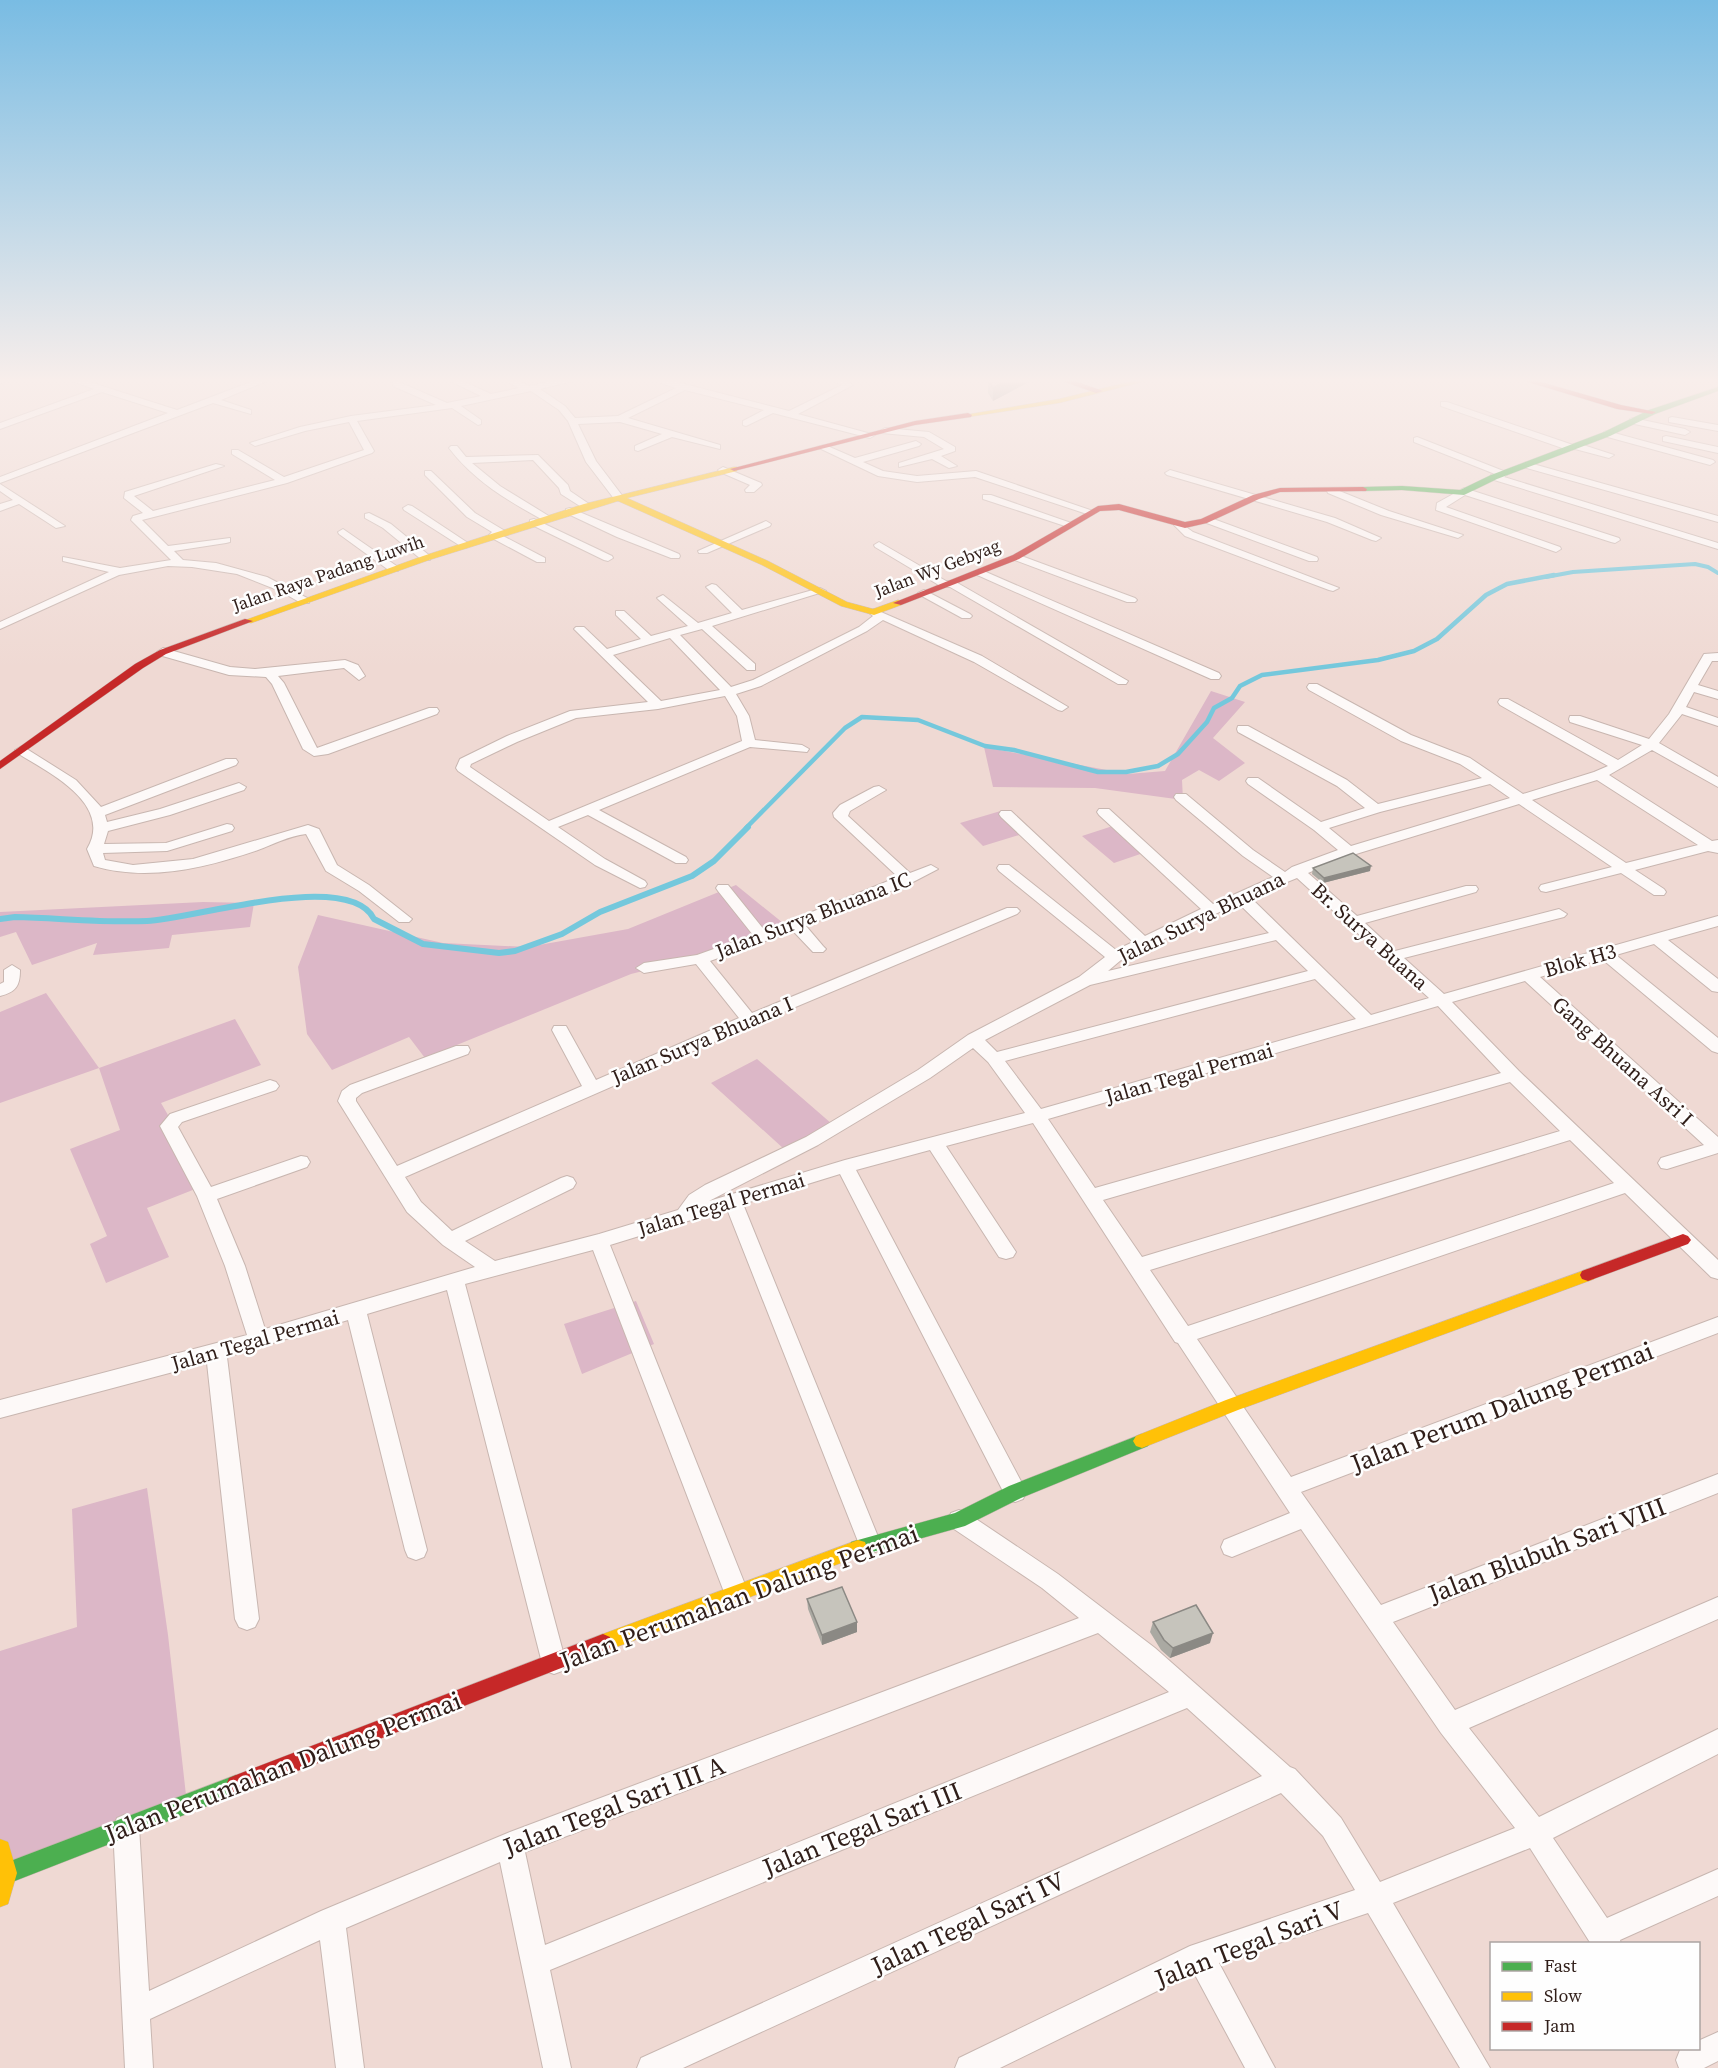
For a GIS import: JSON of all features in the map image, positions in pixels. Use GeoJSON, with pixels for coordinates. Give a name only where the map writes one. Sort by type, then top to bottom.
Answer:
{"type":"FeatureCollection","features":[{"type":"Feature","properties":{"kind":"street"},"geometry":{"type":"LineString","coordinates":[[0,480],[15,475]]}},
{"type":"Feature","properties":{"kind":"street"},"geometry":{"type":"LineString","coordinates":[[149,513],[128,496],[129,494],[192,475]]}},
{"type":"Feature","properties":{"kind":"street"},"geometry":{"type":"LineString","coordinates":[[272,475],[283,481]]}},
{"type":"Feature","properties":{"kind":"street"},"geometry":{"type":"LineString","coordinates":[[180,563],[136,520],[149,513],[302,475]]}},
{"type":"Feature","properties":{"kind":"street"},"geometry":{"type":"LineString","coordinates":[[430,475],[471,515],[497,534],[541,560]]}},
{"type":"Feature","properties":{"kind":"street"},"geometry":{"type":"LineString","coordinates":[[481,475],[541,520],[608,558]]}},
{"type":"Feature","properties":{"kind":"street"},"geometry":{"type":"LineString","coordinates":[[553,475],[564,487],[565,492],[587,506]]}},
{"type":"Feature","properties":{"kind":"street"},"geometry":{"type":"LineString","coordinates":[[601,475],[619,498]]}},
{"type":"Feature","properties":{"kind":"street","name":"Jalan Raya Padang Luwih"},"geometry":{"type":"LineString","coordinates":[[0,766],[139,666],[163,652],[497,534],[587,506],[706,475]]}},
{"type":"Feature","properties":{"kind":"street"},"geometry":{"type":"LineString","coordinates":[[733,475],[757,486],[750,490]]}},
{"type":"Feature","properties":{"kind":"street"},"geometry":{"type":"LineString","coordinates":[[888,475],[929,479],[971,475]]}},
{"type":"Feature","properties":{"kind":"street"},"geometry":{"type":"LineString","coordinates":[[978,475],[1091,512]]}},
{"type":"Feature","properties":{"kind":"street"},"geometry":{"type":"LineString","coordinates":[[1178,475],[1330,520],[1376,538]]}},
{"type":"Feature","properties":{"kind":"street"},"geometry":{"type":"LineString","coordinates":[[1498,475],[1718,546]]}},
{"type":"Feature","properties":{"kind":"street","name":"Jalan Wy Gebyag"},"geometry":{"type":"LineString","coordinates":[[619,498],[721,542],[844,604],[878,614],[1016,556],[1091,512],[1119,507],[1179,525],[1208,520],[1254,498],[1287,490],[1402,488],[1462,492],[1498,475]]}},
{"type":"Feature","properties":{"kind":"street"},"geometry":{"type":"LineString","coordinates":[[1560,475],[1718,519]]}},
{"type":"Feature","properties":{"kind":"street"},"geometry":{"type":"LineString","coordinates":[[0,487],[60,526]]}},
{"type":"Feature","properties":{"kind":"street"},"geometry":{"type":"LineString","coordinates":[[1332,491],[1385,513],[1458,535]]}},
{"type":"Feature","properties":{"kind":"street"},"geometry":{"type":"LineString","coordinates":[[1556,549],[1440,508],[1441,505],[1462,492],[1615,540]]}},
{"type":"Feature","properties":{"kind":"street"},"geometry":{"type":"LineString","coordinates":[[987,497],[1069,524]]}},
{"type":"Feature","properties":{"kind":"street"},"geometry":{"type":"LineString","coordinates":[[0,508],[21,500]]}},
{"type":"Feature","properties":{"kind":"street"},"geometry":{"type":"LineString","coordinates":[[408,508],[466,545]]}},
{"type":"Feature","properties":{"kind":"street"},"geometry":{"type":"LineString","coordinates":[[570,511],[621,535],[675,556]]}},
{"type":"Feature","properties":{"kind":"street"},"geometry":{"type":"LineString","coordinates":[[369,516],[387,526],[426,558]]}},
{"type":"Feature","properties":{"kind":"street"},"geometry":{"type":"LineString","coordinates":[[1208,520],[1313,559]]}},
{"type":"Feature","properties":{"kind":"street"},"geometry":{"type":"LineString","coordinates":[[703,551],[766,524]]}},
{"type":"Feature","properties":{"kind":"street"},"geometry":{"type":"LineString","coordinates":[[1179,525],[1188,534],[1334,588]]}},
{"type":"Feature","properties":{"kind":"street"},"geometry":{"type":"LineString","coordinates":[[343,532],[394,569]]}},
{"type":"Feature","properties":{"kind":"street"},"geometry":{"type":"LineString","coordinates":[[167,549],[226,540]]}},
{"type":"Feature","properties":{"kind":"street"},"geometry":{"type":"LineString","coordinates":[[879,545],[1122,681]]}},
{"type":"Feature","properties":{"kind":"street"},"geometry":{"type":"LineString","coordinates":[[1016,556],[1131,600]]}},
{"type":"Feature","properties":{"kind":"street"},"geometry":{"type":"LineString","coordinates":[[67,559],[121,571]]}},
{"type":"Feature","properties":{"kind":"street"},"geometry":{"type":"LineString","coordinates":[[0,626],[121,571],[180,563],[229,569],[264,578],[305,601]]}},
{"type":"Feature","properties":{"kind":"street"},"geometry":{"type":"LineString","coordinates":[[979,572],[1215,676]]}},
{"type":"Feature","properties":{"kind":"street"},"geometry":{"type":"LineString","coordinates":[[712,588],[740,615]]}},
{"type":"Feature","properties":{"kind":"street"},"geometry":{"type":"LineString","coordinates":[[606,652],[820,591]]}},
{"type":"Feature","properties":{"kind":"street"},"geometry":{"type":"LineString","coordinates":[[924,593],[966,616]]}},
{"type":"Feature","properties":{"kind":"street"},"geometry":{"type":"LineString","coordinates":[[663,598],[751,667]]}},
{"type":"Feature","properties":{"kind":"street"},"geometry":{"type":"LineString","coordinates":[[620,613],[648,640]]}},
{"type":"Feature","properties":{"kind":"street"},"geometry":{"type":"LineString","coordinates":[[640,884],[600,862],[463,768],[465,762],[512,739],[574,714],[658,705],[729,692],[791,667],[863,629],[878,614],[978,659],[1062,707]]}},
{"type":"Feature","properties":{"kind":"street"},"geometry":{"type":"LineString","coordinates":[[580,629],[658,705]]}},
{"type":"Feature","properties":{"kind":"street"},"geometry":{"type":"LineString","coordinates":[[672,634],[729,692],[743,716],[749,743]]}},
{"type":"Feature","properties":{"kind":"street"},"geometry":{"type":"LineString","coordinates":[[163,652],[229,670],[269,673],[345,664],[354,668],[359,676]]}},
{"type":"Feature","properties":{"kind":"street","name":"Jalan Surya Bhuana"},"geometry":{"type":"LineString","coordinates":[[685,1214],[696,1200],[711,1190],[812,1141],[924,1074],[974,1039],[1085,981],[1115,957],[1142,942],[1290,874],[1349,852],[1599,776],[1618,766],[1651,744],[1677,708],[1708,657],[1718,657]]}},
{"type":"Feature","properties":{"kind":"street"},"geometry":{"type":"LineString","coordinates":[[1702,667],[1718,671]]}},
{"type":"Feature","properties":{"kind":"street"},"geometry":{"type":"LineString","coordinates":[[269,673],[279,683],[310,749],[314,752],[323,751],[433,711]]}},
{"type":"Feature","properties":{"kind":"street"},"geometry":{"type":"LineString","coordinates":[[1313,687],[1406,738],[1465,761],[1625,866],[1659,892]]}},
{"type":"Feature","properties":{"kind":"street"},"geometry":{"type":"LineString","coordinates":[[1690,687],[1718,695]]}},
{"type":"Feature","properties":{"kind":"street"},"geometry":{"type":"LineString","coordinates":[[1504,702],[1618,766]]}},
{"type":"Feature","properties":{"kind":"street"},"geometry":{"type":"LineString","coordinates":[[1677,708],[1718,722]]}},
{"type":"Feature","properties":{"kind":"street"},"geometry":{"type":"LineString","coordinates":[[1575,719],[1651,744],[1718,783]]}},
{"type":"Feature","properties":{"kind":"street"},"geometry":{"type":"LineString","coordinates":[[1243,729],[1342,783],[1375,808]]}},
{"type":"Feature","properties":{"kind":"street"},"geometry":{"type":"LineString","coordinates":[[548,826],[749,743],[802,749]]}},
{"type":"Feature","properties":{"kind":"street"},"geometry":{"type":"LineString","coordinates":[[22,750],[71,782],[100,812],[101,828],[94,849],[99,863],[134,870],[190,863],[243,850],[308,829],[314,832],[331,868],[364,888],[404,919]]}},
{"type":"Feature","properties":{"kind":"street"},"geometry":{"type":"LineString","coordinates":[[100,812],[231,762]]}},
{"type":"Feature","properties":{"kind":"street"},"geometry":{"type":"LineString","coordinates":[[1599,776],[1715,847]]}},
{"type":"Feature","properties":{"kind":"street"},"geometry":{"type":"LineString","coordinates":[[1319,827],[1375,808],[1491,780]]}},
{"type":"Feature","properties":{"kind":"street"},"geometry":{"type":"LineString","coordinates":[[1253,781],[1319,827],[1349,852]]}},
{"type":"Feature","properties":{"kind":"street"},"geometry":{"type":"LineString","coordinates":[[101,828],[165,812],[239,787]]}},
{"type":"Feature","properties":{"kind":"street"},"geometry":{"type":"LineString","coordinates":[[879,790],[845,808],[840,813],[841,817],[908,879]]}},
{"type":"Feature","properties":{"kind":"street","name":"Br. Surya Buana"},"geometry":{"type":"LineString","coordinates":[[1181,797],[1248,853],[1290,874],[1355,921],[1442,1001]]}},
{"type":"Feature","properties":{"kind":"street"},"geometry":{"type":"LineString","coordinates":[[588,809],[681,860]]}},
{"type":"Feature","properties":{"kind":"street"},"geometry":{"type":"LineString","coordinates":[[1104,812],[1211,910]]}},
{"type":"Feature","properties":{"kind":"street"},"geometry":{"type":"LineString","coordinates":[[1006,814],[1142,942]]}},
{"type":"Feature","properties":{"kind":"street"},"geometry":{"type":"LineString","coordinates":[[94,849],[167,847],[227,828]]}},
{"type":"Feature","properties":{"kind":"street"},"geometry":{"type":"LineString","coordinates":[[1546,888],[1625,866],[1715,847]]}},
{"type":"Feature","properties":{"kind":"street"},"geometry":{"type":"LineString","coordinates":[[1004,868],[1115,957]]}},
{"type":"Feature","properties":{"kind":"street","name":"Jalan Surya Bhuana IC"},"geometry":{"type":"LineString","coordinates":[[749,1020],[700,959],[796,925],[931,869]]}},
{"type":"Feature","properties":{"kind":"street"},"geometry":{"type":"LineString","coordinates":[[723,888],[762,937]]}},
{"type":"Feature","properties":{"kind":"street"},"geometry":{"type":"LineString","coordinates":[[1355,921],[1471,889]]}},
{"type":"Feature","properties":{"kind":"street"},"geometry":{"type":"LineString","coordinates":[[1240,896],[1368,1022]]}},
{"type":"Feature","properties":{"kind":"street","name":"Jalan Surya Bhuana I"},"geometry":{"type":"LineString","coordinates":[[395,1174],[749,1020],[1012,911]]}},
{"type":"Feature","properties":{"kind":"street"},"geometry":{"type":"LineString","coordinates":[[1393,956],[1559,914]]}},
{"type":"Feature","properties":{"kind":"street"},"geometry":{"type":"LineString","coordinates":[[796,925],[818,949]]}},
{"type":"Feature","properties":{"kind":"street","name":"Blok H3"},"geometry":{"type":"LineString","coordinates":[[1442,1001],[1656,938],[1715,925]]}},
{"type":"Feature","properties":{"kind":"street"},"geometry":{"type":"LineString","coordinates":[[1085,981],[1279,935]]}},
{"type":"Feature","properties":{"kind":"street"},"geometry":{"type":"LineString","coordinates":[[1656,938],[1718,987]]}},
{"type":"Feature","properties":{"kind":"street"},"geometry":{"type":"LineString","coordinates":[[1604,953],[1718,1047]]}},
{"type":"Feature","properties":{"kind":"street"},"geometry":{"type":"LineString","coordinates":[[644,968],[700,959]]}},
{"type":"Feature","properties":{"kind":"street"},"geometry":{"type":"LineString","coordinates":[[0,991],[12,984],[12,970]]}},
{"type":"Feature","properties":{"kind":"street"},"geometry":{"type":"LineString","coordinates":[[994,1058],[1317,974]]}},
{"type":"Feature","properties":{"kind":"street","name":"Gang Bhuana Asri I"},"geometry":{"type":"LineString","coordinates":[[1528,975],[1718,1147]]}},
{"type":"Feature","properties":{"kind":"street"},"geometry":{"type":"LineString","coordinates":[[1442,1001],[1513,1075],[1718,1272]]}},
{"type":"Feature","properties":{"kind":"street","name":"Jalan Tegal Permai"},"geometry":{"type":"LineString","coordinates":[[0,1409],[216,1352],[356,1312],[492,1269],[599,1241],[845,1166],[1038,1116],[1442,1001]]}},
{"type":"Feature","properties":{"kind":"street"},"geometry":{"type":"LineString","coordinates":[[560,1030],[592,1088]]}},
{"type":"Feature","properties":{"kind":"street"},"geometry":{"type":"LineString","coordinates":[[974,1039],[994,1058],[1038,1116],[1182,1336],[1286,1488],[1450,1724],[1535,1833],[1605,1939],[1718,1882]]}},
{"type":"Feature","properties":{"kind":"street"},"geometry":{"type":"LineString","coordinates":[[462,1050],[356,1089],[348,1095],[347,1101],[414,1207],[450,1240],[492,1269]]}},
{"type":"Feature","properties":{"kind":"street"},"geometry":{"type":"LineString","coordinates":[[1092,1196],[1513,1075]]}},
{"type":"Feature","properties":{"kind":"street"},"geometry":{"type":"LineString","coordinates":[[258,1339],[235,1266],[206,1196],[169,1126],[176,1118],[270,1086]]}},
{"type":"Feature","properties":{"kind":"street"},"geometry":{"type":"LineString","coordinates":[[1138,1266],[1573,1133]]}},
{"type":"Feature","properties":{"kind":"street"},"geometry":{"type":"LineString","coordinates":[[934,1142],[1006,1252]]}},
{"type":"Feature","properties":{"kind":"street"},"geometry":{"type":"LineString","coordinates":[[1668,1163],[1718,1147]]}},
{"type":"Feature","properties":{"kind":"street"},"geometry":{"type":"LineString","coordinates":[[206,1196],[301,1162]]}},
{"type":"Feature","properties":{"kind":"street"},"geometry":{"type":"LineString","coordinates":[[845,1166],[1015,1492]]}},
{"type":"Feature","properties":{"kind":"street"},"geometry":{"type":"LineString","coordinates":[[450,1240],[567,1183]]}},
{"type":"Feature","properties":{"kind":"street"},"geometry":{"type":"LineString","coordinates":[[1182,1336],[1629,1185]]}},
{"type":"Feature","properties":{"kind":"street"},"geometry":{"type":"LineString","coordinates":[[733,1201],[870,1544]]}},
{"type":"Feature","properties":{"kind":"street","name":"Jalan Perumahan Dalung Permai"},"geometry":{"type":"LineString","coordinates":[[7,1873],[736,1592],[870,1544],[959,1520],[1015,1492],[1232,1406],[1683,1240]]}},
{"type":"Feature","properties":{"kind":"street"},"geometry":{"type":"LineString","coordinates":[[599,1241],[736,1592]]}},
{"type":"Feature","properties":{"kind":"street"},"geometry":{"type":"LineString","coordinates":[[455,1282],[554,1663]]}},
{"type":"Feature","properties":{"kind":"street"},"geometry":{"type":"LineString","coordinates":[[356,1312],[416,1550]]}},
{"type":"Feature","properties":{"kind":"street","name":"Jalan Perum Dalung Permai"},"geometry":{"type":"LineString","coordinates":[[1286,1488],[1718,1325]]}},
{"type":"Feature","properties":{"kind":"street"},"geometry":{"type":"LineString","coordinates":[[216,1352],[247,1619]]}},
{"type":"Feature","properties":{"kind":"street","name":"Jalan Blubuh Sari VIII"},"geometry":{"type":"LineString","coordinates":[[1376,1618],[1718,1483]]}},
{"type":"Feature","properties":{"kind":"street"},"geometry":{"type":"LineString","coordinates":[[1232,1547],[1307,1516]]}},
{"type":"Feature","properties":{"kind":"street"},"geometry":{"type":"LineString","coordinates":[[959,1520],[1050,1581],[1147,1656],[1286,1778],[1332,1827],[1476,2068]]}},
{"type":"Feature","properties":{"kind":"street"},"geometry":{"type":"LineString","coordinates":[[1450,1724],[1718,1608]]}},
{"type":"Feature","properties":{"kind":"street","name":"Jalan Tegal Sari III A"},"geometry":{"type":"LineString","coordinates":[[136,2011],[331,1921],[510,1845],[1100,1621]]}},
{"type":"Feature","properties":{"kind":"street","name":"Jalan Tegal Sari III"},"geometry":{"type":"LineString","coordinates":[[535,1963],[1190,1695]]}},
{"type":"Feature","properties":{"kind":"street","name":"Jalan Tegal Sari V"},"geometry":{"type":"LineString","coordinates":[[969,2068],[1200,1956],[1375,1897],[1535,1833],[1718,1741]]}},
{"type":"Feature","properties":{"kind":"street","name":"Jalan Tegal Sari IV"},"geometry":{"type":"LineString","coordinates":[[651,2068],[1286,1778]]}},
{"type":"Feature","properties":{"kind":"street"},"geometry":{"type":"LineString","coordinates":[[126,1827],[139,2068]]}},
{"type":"Feature","properties":{"kind":"street"},"geometry":{"type":"LineString","coordinates":[[510,1845],[557,2068]]}},
{"type":"Feature","properties":{"kind":"street"},"geometry":{"type":"LineString","coordinates":[[0,1850],[5,1860],[7,1873],[0,1896]]}},
{"type":"Feature","properties":{"kind":"street"},"geometry":{"type":"LineString","coordinates":[[331,1921],[350,2068]]}},
{"type":"Feature","properties":{"kind":"street"},"geometry":{"type":"LineString","coordinates":[[1200,1956],[1260,2068]]}},
{"type":"Feature","properties":{"kind":"street"},"geometry":{"type":"LineString","coordinates":[[1690,2059],[1718,2046]]}},
{"type":"Feature","properties":{"kind":"shaded area"},"geometry":{"type":"Polygon","coordinates":[[[1211,691],[1245,702],[1213,738],[1245,763],[1219,781],[1199,770],[1182,780],[1183,800],[1095,788],[993,787],[984,747],[1128,774],[1165,771],[1211,691]]]}},
{"type":"Feature","properties":{"kind":"shaded area"},"geometry":{"type":"Polygon","coordinates":[[[1004,810],[1029,832],[983,846],[960,823],[1004,810]]]}},
{"type":"Feature","properties":{"kind":"shaded area"},"geometry":{"type":"Polygon","coordinates":[[[1122,823],[1152,850],[1114,863],[1082,836],[1122,823]]]}},
{"type":"Feature","properties":{"kind":"shaded area"},"geometry":{"type":"Polygon","coordinates":[[[736,885],[783,923],[731,949],[631,974],[425,1058],[409,1037],[332,1070],[307,1034],[298,967],[318,915],[443,943],[528,947],[628,929],[736,885]]]}},
{"type":"Feature","properties":{"kind":"shaded area"},"geometry":{"type":"Polygon","coordinates":[[[203,902],[254,903],[250,927],[172,935],[169,948],[93,955],[97,943],[32,965],[16,932],[0,937],[0,912],[203,902]]]}},
{"type":"Feature","properties":{"kind":"shaded area"},"geometry":{"type":"Polygon","coordinates":[[[46,993],[99,1068],[0,1103],[0,1012],[46,993]]]}},
{"type":"Feature","properties":{"kind":"shaded area"},"geometry":{"type":"Polygon","coordinates":[[[235,1019],[261,1065],[161,1103],[208,1184],[147,1208],[169,1257],[106,1283],[90,1244],[107,1236],[70,1149],[120,1130],[99,1068],[235,1019]]]}},
{"type":"Feature","properties":{"kind":"shaded area"},"geometry":{"type":"Polygon","coordinates":[[[757,1059],[832,1124],[784,1149],[711,1083],[757,1059]]]}},
{"type":"Feature","properties":{"kind":"shaded area"},"geometry":{"type":"Polygon","coordinates":[[[636,1301],[654,1344],[582,1374],[564,1324],[636,1301]]]}},
{"type":"Feature","properties":{"kind":"shaded area"},"geometry":{"type":"Polygon","coordinates":[[[147,1488],[168,1635],[187,1804],[0,1873],[0,1651],[77,1627],[72,1509],[147,1488]]]}},
{"type":"Feature","properties":{"kind":"building"},"geometry":{"type":"Polygon","coordinates":[[[1353,853],[1371,866],[1324,878],[1313,868],[1353,853]]]}},
{"type":"Feature","properties":{"kind":"building"},"geometry":{"type":"Polygon","coordinates":[[[842,1587],[857,1622],[822,1635],[807,1599],[842,1587]]]}},
{"type":"Feature","properties":{"kind":"building"},"geometry":{"type":"Polygon","coordinates":[[[1196,1605],[1213,1633],[1173,1648],[1164,1640],[1153,1622],[1196,1605]]]}},
{"type":"Feature","properties":{"kind":"waterway"},"geometry":{"type":"LineString","coordinates":[[1546,577],[1573,572],[1695,564],[1708,567],[1718,573]]}},
{"type":"Feature","properties":{"kind":"waterway"},"geometry":{"type":"LineString","coordinates":[[746,828],[845,728],[862,717],[918,720],[985,746],[1014,750],[1098,772],[1126,772],[1158,766],[1178,754],[1207,722],[1214,708],[1232,698],[1240,686],[1262,675],[1378,660],[1414,651],[1437,639],[1486,595],[1507,584],[1554,575]]}},
{"type":"Feature","properties":{"kind":"waterway"},"geometry":{"type":"LineString","coordinates":[[0,919],[15,917],[147,921],[269,900],[304,897],[335,898],[359,905],[374,919],[423,944],[499,953],[515,951],[562,934],[600,912],[692,876],[714,861],[748,827]]}},
{"type":"Feature","properties":{"kind":"traffic: fast"},"geometry":{"type":"LineString","coordinates":[[1363,489],[1402,488],[1461,493],[1501,475]]}},
{"type":"Feature","properties":{"kind":"traffic: fast"},"geometry":{"type":"LineString","coordinates":[[858,1548],[959,1520],[1015,1492],[1142,1441]]}},
{"type":"Feature","properties":{"kind":"traffic: fast"},"geometry":{"type":"LineString","coordinates":[[7,1873],[236,1785]]}},
{"type":"Feature","properties":{"kind":"traffic: slow"},"geometry":{"type":"LineString","coordinates":[[248,621],[426,558],[587,506],[712,475]]}},
{"type":"Feature","properties":{"kind":"traffic: slow"},"geometry":{"type":"LineString","coordinates":[[619,498],[765,563],[844,604],[874,612],[898,603]]}},
{"type":"Feature","properties":{"kind":"traffic: slow"},"geometry":{"type":"LineString","coordinates":[[1142,1441],[1232,1405],[1588,1275]]}},
{"type":"Feature","properties":{"kind":"traffic: slow"},"geometry":{"type":"LineString","coordinates":[[603,1643],[858,1548]]}},
{"type":"Feature","properties":{"kind":"traffic: slow"},"geometry":{"type":"LineString","coordinates":[[0,1850],[6,1873],[0,1896]]}},
{"type":"Feature","properties":{"kind":"traffic: jam"},"geometry":{"type":"LineString","coordinates":[[898,603],[1016,557],[1098,509],[1119,507],[1185,525],[1204,521],[1256,497],[1280,490],[1363,489]]}},
{"type":"Feature","properties":{"kind":"traffic: jam"},"geometry":{"type":"LineString","coordinates":[[0,766],[139,666],[163,652],[248,621]]}},
{"type":"Feature","properties":{"kind":"traffic: jam"},"geometry":{"type":"LineString","coordinates":[[1588,1275],[1683,1240]]}},
{"type":"Feature","properties":{"kind":"traffic: jam"},"geometry":{"type":"LineString","coordinates":[[236,1785],[603,1643]]}}]}
